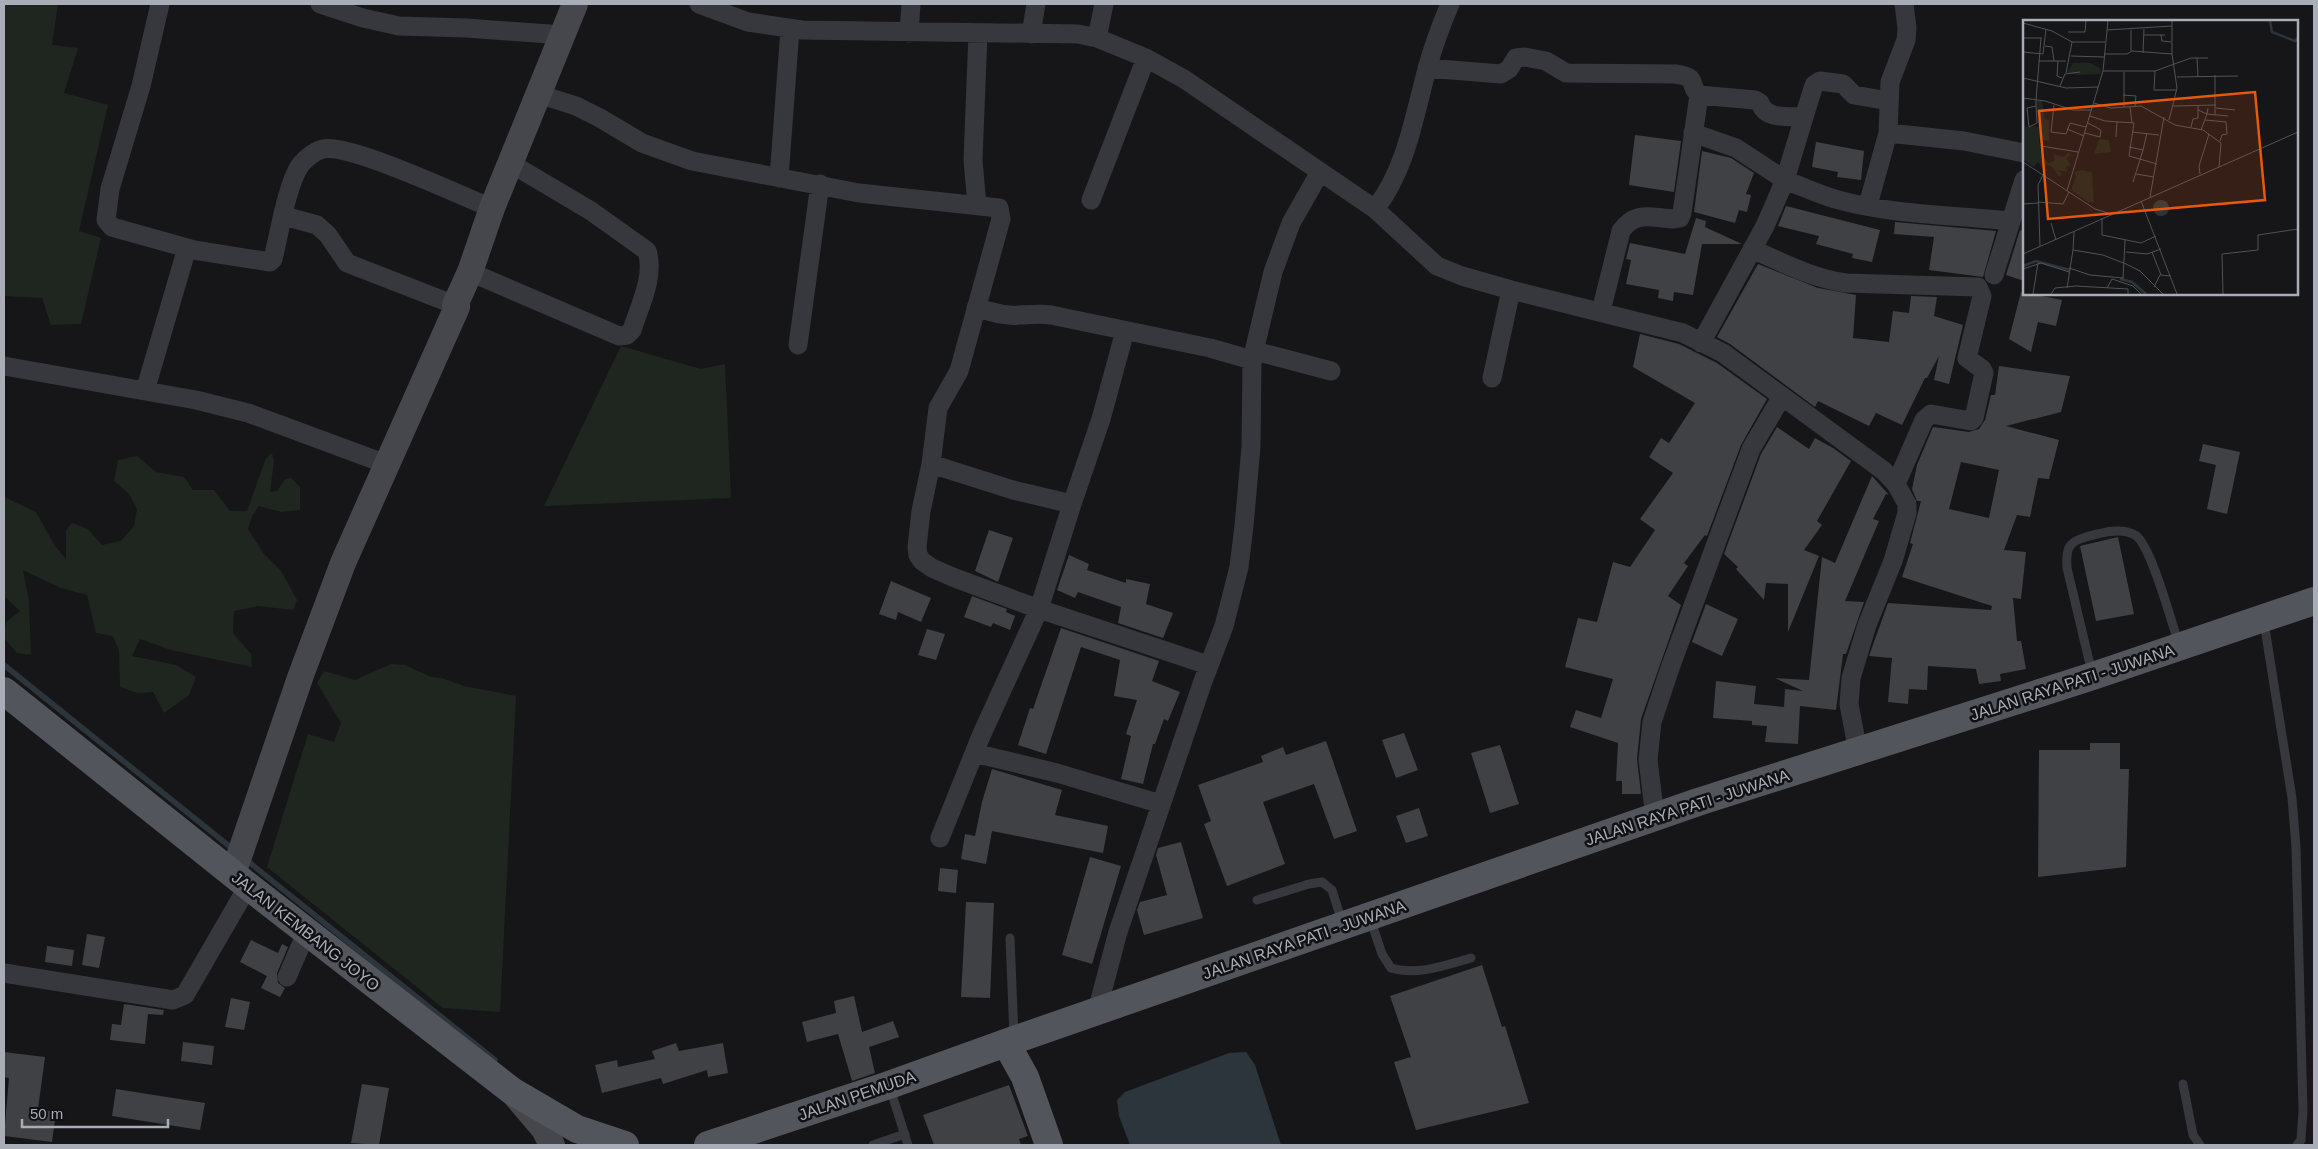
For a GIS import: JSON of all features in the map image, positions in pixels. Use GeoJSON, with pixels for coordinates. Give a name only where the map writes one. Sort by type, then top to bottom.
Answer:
{"type":"FeatureCollection","features":[{"type":"Feature","properties":{"kind":"main road","name":"JALAN RAYA PATI - JUWANA"},"geometry":{"type":"LineString","coordinates":[[1063,1023],[1655,817],[2093,676],[2314,601]]}},
{"type":"Feature","properties":{"kind":"main road","name":"JALAN KEMBANG JOYO"},"geometry":{"type":"LineString","coordinates":[[4,691],[240,868],[307,932],[512,1091],[577,1129],[625,1145]]}},
{"type":"Feature","properties":{"kind":"main road","name":"JALAN PEMUDA"},"geometry":{"type":"LineString","coordinates":[[714,1144],[889,1085],[1063,1023]]}},
{"type":"Feature","properties":{"kind":"main road"},"geometry":{"type":"LineString","coordinates":[[1010,1041],[1049,1145]]}},
{"type":"Feature","properties":{"kind":"street"},"geometry":{"type":"LineString","coordinates":[[160,4],[141,86],[110,189],[106,220],[112,227],[186,248],[241,259],[270,262],[273,259],[293,180],[301,165],[312,154],[323,149],[357,154],[381,162],[492,208]]}},
{"type":"Feature","properties":{"kind":"street"},"geometry":{"type":"LineString","coordinates":[[320,4],[363,18],[399,26],[466,28],[563,35]]}},
{"type":"Feature","properties":{"kind":"street"},"geometry":{"type":"LineString","coordinates":[[4,973],[173,1000],[185,995],[240,868],[301,674],[343,563],[457,307],[455,305],[470,272],[492,208],[575,4]]}},
{"type":"Feature","properties":{"kind":"street"},"geometry":{"type":"LineString","coordinates":[[699,4],[748,22],[790,28],[1078,34],[1097,38],[1146,58],[1184,79],[1374,209],[1437,266],[1462,276],[1511,290],[1683,333],[1723,353],[1884,471],[1896,484],[1907,504],[1905,526],[1867,625],[1850,678],[1848,704],[1858,752]]}},
{"type":"Feature","properties":{"kind":"street"},"geometry":{"type":"LineString","coordinates":[[910,32],[911,4]]}},
{"type":"Feature","properties":{"kind":"street"},"geometry":{"type":"LineString","coordinates":[[1031,34],[1036,4]]}},
{"type":"Feature","properties":{"kind":"street"},"geometry":{"type":"LineString","coordinates":[[1097,38],[1104,4]]}},
{"type":"Feature","properties":{"kind":"street"},"geometry":{"type":"LineString","coordinates":[[1374,209],[1387,194],[1401,164],[1427,68],[1439,30],[1450,4]]}},
{"type":"Feature","properties":{"kind":"street"},"geometry":{"type":"LineString","coordinates":[[1868,205],[1888,133],[1890,82],[1906,40],[1907,28],[1904,4]]}},
{"type":"Feature","properties":{"kind":"street"},"geometry":{"type":"LineString","coordinates":[[779,178],[790,28]]}},
{"type":"Feature","properties":{"kind":"street"},"geometry":{"type":"LineString","coordinates":[[977,205],[973,160],[978,33]]}},
{"type":"Feature","properties":{"kind":"street"},"geometry":{"type":"LineString","coordinates":[[1427,68],[1501,74],[1509,69],[1516,58],[1525,57],[1546,61],[1566,73],[1675,74],[1688,76],[1694,81],[1695,91],[1699,95],[1755,100],[1770,115],[1804,117]]}},
{"type":"Feature","properties":{"kind":"street"},"geometry":{"type":"LineString","coordinates":[[1091,200],[1146,58]]}},
{"type":"Feature","properties":{"kind":"street"},"geometry":{"type":"LineString","coordinates":[[1701,343],[1765,226],[1785,180],[1814,85],[1820,81],[1843,84],[1854,95],[1889,101]]}},
{"type":"Feature","properties":{"kind":"street"},"geometry":{"type":"LineString","coordinates":[[538,94],[576,106],[600,118],[630,137],[692,161],[859,193],[999,208],[1001,219],[960,371],[938,408],[917,547],[922,561],[940,571],[1039,609],[1208,666]]}},
{"type":"Feature","properties":{"kind":"street"},"geometry":{"type":"LineString","coordinates":[[1601,311],[1621,231],[1627,223],[1637,217],[1680,218],[1699,95]]}},
{"type":"Feature","properties":{"kind":"street"},"geometry":{"type":"LineString","coordinates":[[1694,133],[1736,148],[1785,180],[1834,199],[1902,211],[2010,220]]}},
{"type":"Feature","properties":{"kind":"street"},"geometry":{"type":"LineString","coordinates":[[1888,133],[1964,141],[2023,153]]}},
{"type":"Feature","properties":{"kind":"street"},"geometry":{"type":"LineString","coordinates":[[470,272],[619,336],[627,335],[632,330],[650,271],[647,251],[591,211],[510,163]]}},
{"type":"Feature","properties":{"kind":"street"},"geometry":{"type":"LineString","coordinates":[[1097,1011],[1118,932],[1208,666],[1224,626],[1239,567],[1251,447],[1253,355],[1276,264],[1291,223],[1320,172]]}},
{"type":"Feature","properties":{"kind":"street"},"geometry":{"type":"LineString","coordinates":[[1994,275],[2023,183]]}},
{"type":"Feature","properties":{"kind":"street"},"geometry":{"type":"LineString","coordinates":[[798,344],[820,184]]}},
{"type":"Feature","properties":{"kind":"street"},"geometry":{"type":"LineString","coordinates":[[284,216],[317,226],[328,234],[347,262],[455,305]]}},
{"type":"Feature","properties":{"kind":"street"},"geometry":{"type":"LineString","coordinates":[[145,391],[186,248]]}},
{"type":"Feature","properties":{"kind":"street"},"geometry":{"type":"LineString","coordinates":[[1752,249],[1794,268],[1830,281],[1846,284],[1978,286],[1981,290],[1982,296],[1967,358],[1982,369],[1984,373],[1974,418],[1971,421],[1931,414],[1924,420],[1896,484]]}},
{"type":"Feature","properties":{"kind":"street"},"geometry":{"type":"LineString","coordinates":[[1492,378],[1511,290]]}},
{"type":"Feature","properties":{"kind":"street"},"geometry":{"type":"LineString","coordinates":[[976,308],[1006,315],[1020,316],[1036,312],[1332,371]]}},
{"type":"Feature","properties":{"kind":"street"},"geometry":{"type":"LineString","coordinates":[[940,838],[974,753],[1039,609],[1126,331]]}},
{"type":"Feature","properties":{"kind":"street"},"geometry":{"type":"LineString","coordinates":[[4,366],[196,400],[248,413],[386,464]]}},
{"type":"Feature","properties":{"kind":"street"},"geometry":{"type":"LineString","coordinates":[[1655,817],[1648,760],[1652,722],[1751,449],[1782,396]]}},
{"type":"Feature","properties":{"kind":"street"},"geometry":{"type":"LineString","coordinates":[[930,464],[1000,486],[1072,504]]}},
{"type":"Feature","properties":{"kind":"street"},"geometry":{"type":"LineString","coordinates":[[974,753],[1057,774],[1161,804]]}},
{"type":"Feature","properties":{"kind":"street"},"geometry":{"type":"LineString","coordinates":[[287,977],[307,932]]}},
{"type":"Feature","properties":{"kind":"street"},"geometry":{"type":"LineString","coordinates":[[512,1091],[544,1129],[552,1145]]}},
{"type":"Feature","properties":{"kind":"lane"},"geometry":{"type":"LineString","coordinates":[[2093,676],[2067,568],[2066,553],[2075,540],[2102,533],[2123,531],[2140,540],[2149,554],[2180,646]]}},
{"type":"Feature","properties":{"kind":"lane"},"geometry":{"type":"LineString","coordinates":[[2263,617],[2292,798],[2296,848],[2303,1111],[2301,1140],[2297,1145]]}},
{"type":"Feature","properties":{"kind":"lane"},"geometry":{"type":"LineString","coordinates":[[1257,900],[1322,882],[1332,890],[1343,925]]}},
{"type":"Feature","properties":{"kind":"lane"},"geometry":{"type":"LineString","coordinates":[[1370,916],[1382,954],[1391,968],[1403,971],[1439,967],[1472,958]]}},
{"type":"Feature","properties":{"kind":"lane"},"geometry":{"type":"LineString","coordinates":[[1010,938],[1010,1041]]}},
{"type":"Feature","properties":{"kind":"lane"},"geometry":{"type":"LineString","coordinates":[[2183,1084],[2193,1135],[2200,1145]]}},
{"type":"Feature","properties":{"kind":"lane"},"geometry":{"type":"LineString","coordinates":[[889,1085],[908,1145]]}},
{"type":"Feature","properties":{"kind":"lane"},"geometry":{"type":"LineString","coordinates":[[873,1145],[905,1134]]}},
{"type":"Feature","properties":{"kind":"shaded area"},"geometry":{"type":"Polygon","coordinates":[[[4,4],[58,4],[52,45],[78,48],[64,93],[108,105],[79,231],[101,238],[81,324],[51,325],[42,298],[4,296],[4,4]]]}},
{"type":"Feature","properties":{"kind":"shaded area"},"geometry":{"type":"Polygon","coordinates":[[[621,346],[701,369],[725,364],[731,498],[544,506],[621,346]]]}},
{"type":"Feature","properties":{"kind":"shaded area"},"geometry":{"type":"Polygon","coordinates":[[[272,453],[274,461],[270,492],[277,491],[285,479],[291,478],[300,487],[300,510],[281,512],[259,506],[252,516],[248,529],[264,554],[281,571],[297,600],[293,610],[258,606],[234,611],[233,633],[251,654],[252,667],[171,650],[140,639],[132,656],[176,665],[196,677],[189,695],[164,713],[153,692],[137,693],[120,687],[119,650],[113,636],[96,633],[87,595],[61,588],[23,570],[29,601],[31,655],[17,653],[4,638],[6,622],[20,611],[4,596],[4,497],[36,512],[55,546],[66,559],[66,530],[72,523],[88,529],[102,545],[121,541],[134,526],[137,509],[129,494],[114,481],[118,460],[137,456],[156,472],[184,477],[193,490],[214,490],[230,511],[247,511],[266,458],[272,453]]]}},
{"type":"Feature","properties":{"kind":"shaded area"},"geometry":{"type":"Polygon","coordinates":[[[391,664],[405,665],[431,677],[442,678],[464,686],[516,696],[500,1012],[443,1008],[267,867],[308,734],[334,742],[341,723],[317,683],[324,671],[355,680],[391,664]]]}},
{"type":"Feature","properties":{"kind":"shaded area"},"geometry":{"type":"Polygon","coordinates":[[[1246,1052],[1255,1065],[1281,1145],[1130,1145],[1119,1116],[1117,1100],[1125,1092],[1229,1053],[1246,1052]]]}},
{"type":"Feature","properties":{"kind":"building"},"geometry":{"type":"Polygon","coordinates":[[[1635,135],[1681,141],[1674,192],[1629,185],[1635,135]]]}},
{"type":"Feature","properties":{"kind":"building"},"geometry":{"type":"Polygon","coordinates":[[[1816,142],[1864,151],[1861,180],[1837,177],[1838,172],[1812,167],[1816,142]]]}},
{"type":"Feature","properties":{"kind":"building"},"geometry":{"type":"Polygon","coordinates":[[[1702,151],[1731,158],[1754,173],[1746,194],[1751,195],[1747,212],[1739,210],[1735,223],[1694,212],[1702,151]]]}},
{"type":"Feature","properties":{"kind":"building"},"geometry":{"type":"Polygon","coordinates":[[[1786,206],[1880,230],[1872,262],[1852,258],[1853,254],[1816,244],[1819,236],[1778,226],[1786,206]]]}},
{"type":"Feature","properties":{"kind":"building"},"geometry":{"type":"Polygon","coordinates":[[[1696,218],[1706,221],[1705,227],[1742,244],[1702,244],[1693,295],[1674,292],[1673,301],[1658,298],[1659,290],[1626,284],[1631,260],[1626,259],[1630,243],[1685,254],[1696,218]]]}},
{"type":"Feature","properties":{"kind":"building"},"geometry":{"type":"Polygon","coordinates":[[[1895,222],[1996,231],[1983,277],[1929,270],[1934,237],[1894,234],[1895,222]]]}},
{"type":"Feature","properties":{"kind":"building"},"geometry":{"type":"Polygon","coordinates":[[[2020,230],[2023,231],[2023,281],[2006,275],[2020,230]]]}},
{"type":"Feature","properties":{"kind":"building"},"geometry":{"type":"Polygon","coordinates":[[[1758,264],[1818,288],[1856,295],[1853,338],[1889,342],[1893,311],[1909,313],[1911,296],[1937,297],[1934,316],[1963,325],[1949,384],[1934,380],[1939,356],[1927,378],[1925,378],[1902,425],[1876,413],[1869,426],[1818,401],[1815,407],[1730,344],[1717,337],[1758,264]]]}},
{"type":"Feature","properties":{"kind":"building"},"geometry":{"type":"Polygon","coordinates":[[[2021,292],[2023,295],[2036,295],[2062,300],[2056,326],[2038,322],[2031,352],[2009,339],[2021,292]]]}},
{"type":"Feature","properties":{"kind":"building"},"geometry":{"type":"Polygon","coordinates":[[[1640,334],[1679,344],[1717,363],[1767,399],[1741,445],[1707,536],[1705,535],[1684,563],[1688,566],[1668,596],[1681,605],[1641,719],[1637,759],[1641,794],[1622,794],[1622,781],[1616,781],[1618,743],[1570,727],[1576,710],[1601,718],[1613,679],[1565,667],[1578,618],[1597,622],[1613,562],[1630,567],[1655,530],[1640,519],[1673,473],[1649,457],[1661,438],[1669,443],[1695,403],[1633,367],[1640,334]]]}},
{"type":"Feature","properties":{"kind":"building"},"geometry":{"type":"Polygon","coordinates":[[[1999,366],[2070,376],[2061,412],[2006,426],[2059,440],[2049,479],[2038,478],[2030,517],[2017,515],[2004,550],[2026,552],[2021,599],[2013,598],[2017,641],[2021,641],[2026,669],[2000,674],[2001,681],[1979,684],[1976,669],[1928,666],[1927,690],[1909,689],[1908,704],[1888,702],[1892,658],[1869,656],[1888,603],[1991,610],[1992,606],[1902,577],[1913,544],[1910,543],[1921,501],[1917,501],[1912,489],[1917,465],[1933,427],[1969,432],[1979,429],[1985,420],[1991,395],[1995,395],[1999,366]],[[1961,462],[1949,509],[1989,518],[1999,470],[1961,462]]]}},
{"type":"Feature","properties":{"kind":"building"},"geometry":{"type":"Polygon","coordinates":[[[1777,427],[1809,449],[1815,438],[1851,461],[1817,521],[1822,525],[1804,550],[1819,556],[1788,632],[1788,584],[1766,583],[1764,600],[1736,569],[1738,567],[1724,554],[1761,454],[1777,427]]]}},
{"type":"Feature","properties":{"kind":"building"},"geometry":{"type":"Polygon","coordinates":[[[2203,444],[2240,452],[2227,514],[2207,509],[2216,465],[2199,461],[2203,444]]]}},
{"type":"Feature","properties":{"kind":"building"},"geometry":{"type":"Polygon","coordinates":[[[1872,476],[1889,495],[1886,494],[1873,519],[1879,521],[1845,601],[1864,602],[1846,654],[1843,654],[1836,710],[1800,706],[1798,744],[1765,742],[1767,726],[1752,725],[1752,721],[1713,718],[1716,681],[1756,686],[1754,704],[1784,707],[1785,689],[1803,691],[1775,678],[1809,680],[1822,557],[1835,563],[1872,476]]]}},
{"type":"Feature","properties":{"kind":"building"},"geometry":{"type":"Polygon","coordinates":[[[989,530],[1013,538],[998,582],[975,571],[989,530]]]}},
{"type":"Feature","properties":{"kind":"building"},"geometry":{"type":"Polygon","coordinates":[[[2118,537],[2134,614],[2096,621],[2080,546],[2118,537]]]}},
{"type":"Feature","properties":{"kind":"building"},"geometry":{"type":"Polygon","coordinates":[[[1069,555],[1089,564],[1087,570],[1126,583],[1126,579],[1150,584],[1146,604],[1173,613],[1163,638],[1118,623],[1121,607],[1078,592],[1075,598],[1057,590],[1069,555]]]}},
{"type":"Feature","properties":{"kind":"building"},"geometry":{"type":"Polygon","coordinates":[[[891,581],[931,598],[921,622],[898,612],[896,620],[879,614],[891,581]]]}},
{"type":"Feature","properties":{"kind":"building"},"geometry":{"type":"Polygon","coordinates":[[[972,596],[1007,609],[1006,612],[1015,616],[1010,630],[993,623],[991,627],[964,617],[972,596]]]}},
{"type":"Feature","properties":{"kind":"building"},"geometry":{"type":"Polygon","coordinates":[[[1706,604],[1738,619],[1722,656],[1692,642],[1706,604]]]}},
{"type":"Feature","properties":{"kind":"building"},"geometry":{"type":"Polygon","coordinates":[[[1061,628],[1159,661],[1152,681],[1180,692],[1168,721],[1164,719],[1155,744],[1153,744],[1143,784],[1121,779],[1131,736],[1126,734],[1137,700],[1114,696],[1120,660],[1081,647],[1046,754],[1018,745],[1030,708],[1033,709],[1061,628]]]}},
{"type":"Feature","properties":{"kind":"building"},"geometry":{"type":"Polygon","coordinates":[[[927,629],[945,634],[936,660],[918,655],[927,629]]]}},
{"type":"Feature","properties":{"kind":"building"},"geometry":{"type":"Polygon","coordinates":[[[1404,733],[1418,770],[1396,778],[1382,740],[1404,733]]]}},
{"type":"Feature","properties":{"kind":"building"},"geometry":{"type":"Polygon","coordinates":[[[1326,741],[1357,831],[1334,839],[1314,784],[1263,802],[1285,864],[1227,886],[1204,824],[1211,821],[1198,785],[1263,762],[1261,756],[1283,747],[1286,755],[1326,741]]]}},
{"type":"Feature","properties":{"kind":"building"},"geometry":{"type":"Polygon","coordinates":[[[2090,743],[2120,743],[2120,769],[2129,769],[2126,867],[2038,877],[2039,750],[2090,750],[2090,743]]]}},
{"type":"Feature","properties":{"kind":"building"},"geometry":{"type":"Polygon","coordinates":[[[1500,745],[1519,804],[1490,813],[1471,753],[1500,745]]]}},
{"type":"Feature","properties":{"kind":"building"},"geometry":{"type":"Polygon","coordinates":[[[992,769],[1062,790],[1055,815],[1108,826],[1103,853],[992,831],[986,864],[961,859],[965,834],[975,836],[982,802],[992,769]]]}},
{"type":"Feature","properties":{"kind":"building"},"geometry":{"type":"Polygon","coordinates":[[[1419,808],[1428,836],[1406,843],[1396,816],[1419,808]]]}},
{"type":"Feature","properties":{"kind":"building"},"geometry":{"type":"Polygon","coordinates":[[[1181,842],[1203,918],[1144,935],[1137,910],[1140,902],[1167,895],[1156,855],[1158,848],[1181,842]]]}},
{"type":"Feature","properties":{"kind":"building"},"geometry":{"type":"Polygon","coordinates":[[[1090,857],[1121,866],[1092,964],[1062,955],[1090,857]]]}},
{"type":"Feature","properties":{"kind":"building"},"geometry":{"type":"Polygon","coordinates":[[[940,868],[958,870],[956,893],[938,891],[940,868]]]}},
{"type":"Feature","properties":{"kind":"building"},"geometry":{"type":"Polygon","coordinates":[[[966,902],[994,903],[990,998],[961,997],[966,902]]]}},
{"type":"Feature","properties":{"kind":"building"},"geometry":{"type":"Polygon","coordinates":[[[87,934],[105,937],[99,968],[82,965],[87,934]]]}},
{"type":"Feature","properties":{"kind":"building"},"geometry":{"type":"Polygon","coordinates":[[[251,940],[278,953],[282,944],[288,947],[277,973],[278,983],[285,988],[280,997],[261,988],[267,976],[240,962],[251,940]]]}},
{"type":"Feature","properties":{"kind":"building"},"geometry":{"type":"Polygon","coordinates":[[[47,946],[74,950],[72,966],[45,962],[47,946]]]}},
{"type":"Feature","properties":{"kind":"building"},"geometry":{"type":"Polygon","coordinates":[[[1482,965],[1502,1027],[1505,1026],[1529,1103],[1416,1130],[1394,1062],[1411,1057],[1390,996],[1482,965]]]}},
{"type":"Feature","properties":{"kind":"building"},"geometry":{"type":"Polygon","coordinates":[[[854,996],[862,1032],[893,1021],[899,1037],[869,1047],[875,1073],[852,1081],[838,1034],[807,1042],[802,1022],[836,1013],[834,1001],[854,996]]]}},
{"type":"Feature","properties":{"kind":"building"},"geometry":{"type":"Polygon","coordinates":[[[231,998],[250,1002],[244,1030],[225,1027],[231,998]]]}},
{"type":"Feature","properties":{"kind":"building"},"geometry":{"type":"Polygon","coordinates":[[[124,1004],[164,1010],[163,1015],[148,1014],[145,1044],[110,1040],[112,1024],[121,1025],[124,1004]]]}},
{"type":"Feature","properties":{"kind":"building"},"geometry":{"type":"Polygon","coordinates":[[[183,1042],[214,1046],[212,1065],[181,1061],[183,1042]]]}},
{"type":"Feature","properties":{"kind":"building"},"geometry":{"type":"Polygon","coordinates":[[[676,1043],[679,1051],[723,1043],[728,1073],[708,1077],[707,1070],[663,1084],[661,1078],[602,1093],[595,1065],[617,1060],[618,1067],[655,1059],[652,1051],[676,1043]]]}},
{"type":"Feature","properties":{"kind":"building"},"geometry":{"type":"Polygon","coordinates":[[[4,1052],[45,1057],[38,1109],[56,1112],[52,1142],[4,1136],[9,1078],[4,1077],[4,1052]]]}},
{"type":"Feature","properties":{"kind":"building"},"geometry":{"type":"Polygon","coordinates":[[[362,1084],[389,1088],[379,1145],[351,1143],[362,1084]]]}},
{"type":"Feature","properties":{"kind":"building"},"geometry":{"type":"Polygon","coordinates":[[[1009,1085],[1028,1136],[1019,1139],[1021,1145],[934,1145],[923,1115],[1009,1085]]]}},
{"type":"Feature","properties":{"kind":"building"},"geometry":{"type":"Polygon","coordinates":[[[116,1089],[205,1103],[200,1130],[112,1116],[116,1089]]]}},
{"type":"Feature","properties":{"kind":"waterway"},"geometry":{"type":"LineString","coordinates":[[4,665],[234,850]]}},
{"type":"Feature","properties":{"kind":"waterway"},"geometry":{"type":"LineString","coordinates":[[245,859],[495,1060]]}}]}
